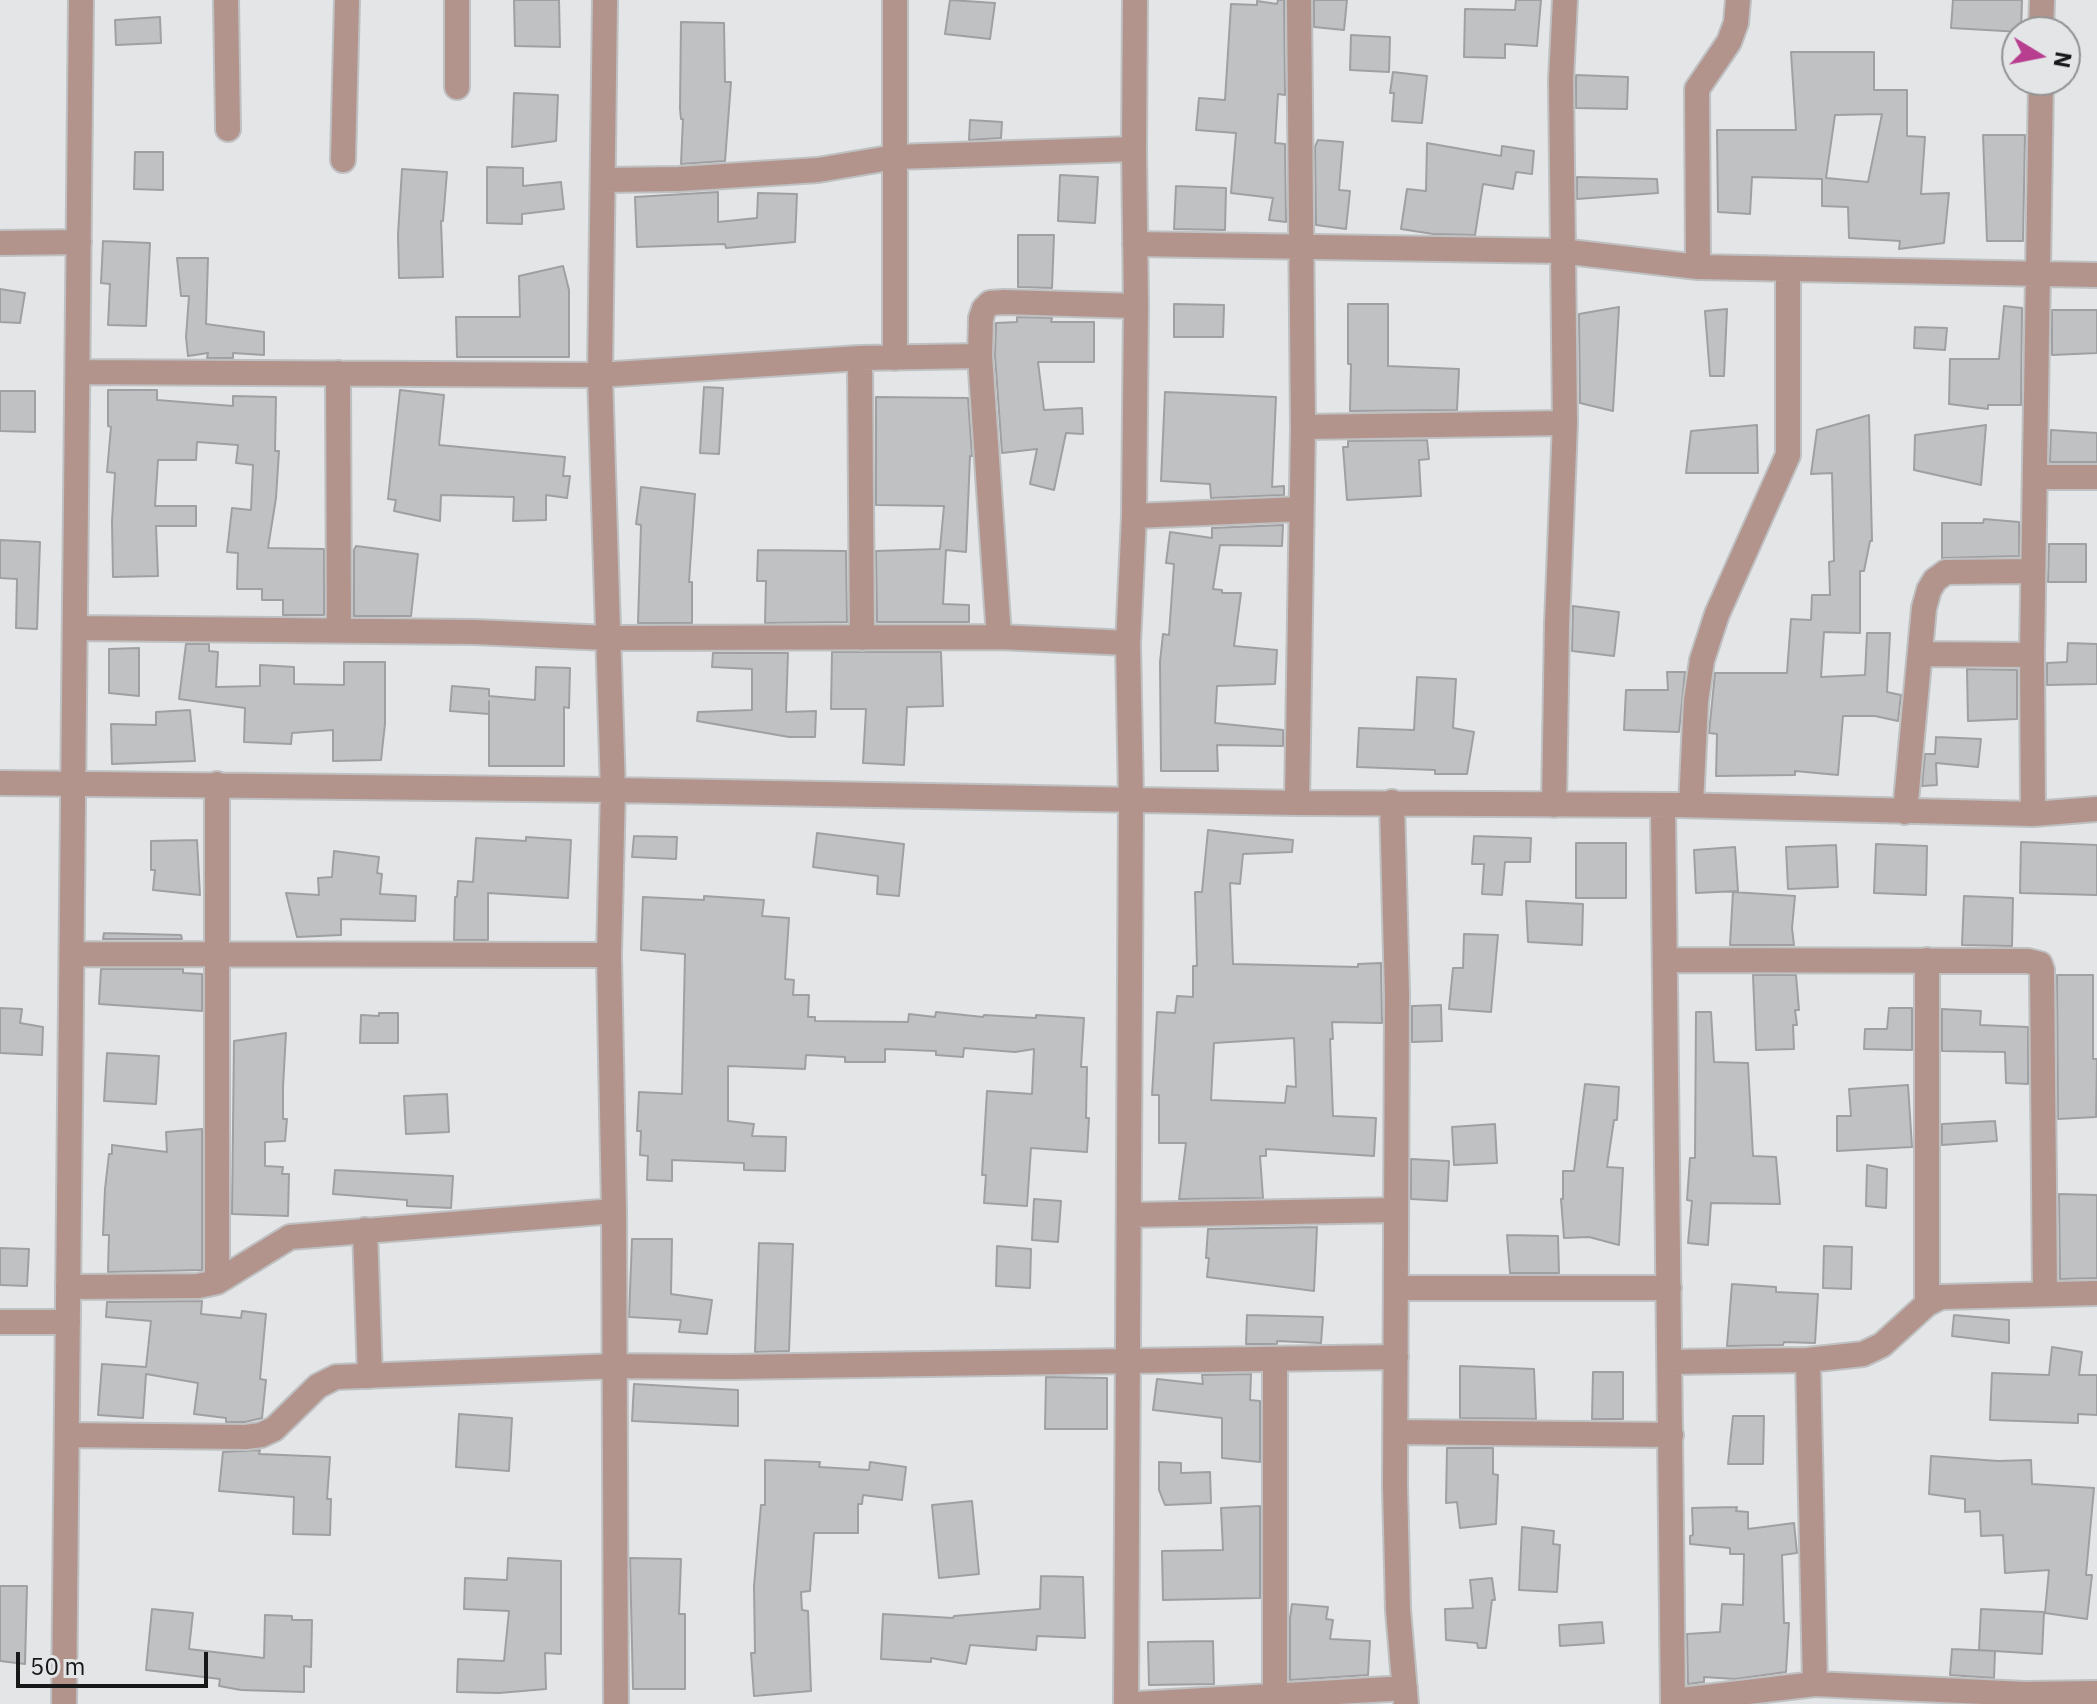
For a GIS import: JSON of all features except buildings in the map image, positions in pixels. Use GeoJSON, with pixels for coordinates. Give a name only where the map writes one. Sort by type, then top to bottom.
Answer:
{"type":"FeatureCollection","features":[{"type":"Feature","properties":{"kind":"street"},"geometry":{"type":"LineString","coordinates":[[64,1704],[81,0]]}},
{"type":"Feature","properties":{"kind":"street"},"geometry":{"type":"LineString","coordinates":[[226,0],[228,129]]}},
{"type":"Feature","properties":{"kind":"street"},"geometry":{"type":"LineString","coordinates":[[343,160],[347,0]]}},
{"type":"Feature","properties":{"kind":"street"},"geometry":{"type":"LineString","coordinates":[[457,0],[457,87]]}},
{"type":"Feature","properties":{"kind":"street"},"geometry":{"type":"LineString","coordinates":[[605,0],[600,375],[613,790],[609,955],[614,1211],[616,1704]]}},
{"type":"Feature","properties":{"kind":"street"},"geometry":{"type":"LineString","coordinates":[[895,0],[895,358]]}},
{"type":"Feature","properties":{"kind":"street"},"geometry":{"type":"LineString","coordinates":[[1126,1704],[1130,1361],[1131,798],[1128,643],[1134,516],[1135,0]]}},
{"type":"Feature","properties":{"kind":"street"},"geometry":{"type":"LineString","coordinates":[[1297,803],[1303,427],[1299,0]]}},
{"type":"Feature","properties":{"kind":"street"},"geometry":{"type":"LineString","coordinates":[[1554,805],[1565,423],[1561,80],[1565,0]]}},
{"type":"Feature","properties":{"kind":"street"},"geometry":{"type":"LineString","coordinates":[[1698,267],[1697,89],[1729,42],[1736,23],[1738,0]]}},
{"type":"Feature","properties":{"kind":"street"},"geometry":{"type":"LineString","coordinates":[[2033,814],[2032,655],[2041,96]]}},
{"type":"Feature","properties":{"kind":"street"},"geometry":{"type":"LineString","coordinates":[[603,180],[679,179],[818,170],[895,157],[1134,149]]}},
{"type":"Feature","properties":{"kind":"street"},"geometry":{"type":"LineString","coordinates":[[0,243],[79,242]]}},
{"type":"Feature","properties":{"kind":"street"},"geometry":{"type":"LineString","coordinates":[[1135,244],[1561,251],[1698,267],[2097,275]]}},
{"type":"Feature","properties":{"kind":"street"},"geometry":{"type":"LineString","coordinates":[[1691,805],[1696,701],[1702,660],[1723,600],[1788,455],[1788,270]]}},
{"type":"Feature","properties":{"kind":"street"},"geometry":{"type":"LineString","coordinates":[[999,637],[980,356],[981,318],[990,303],[1136,306]]}},
{"type":"Feature","properties":{"kind":"street"},"geometry":{"type":"LineString","coordinates":[[78,372],[600,375],[860,358],[980,356]]}},
{"type":"Feature","properties":{"kind":"street"},"geometry":{"type":"LineString","coordinates":[[860,358],[862,638]]}},
{"type":"Feature","properties":{"kind":"street"},"geometry":{"type":"LineString","coordinates":[[338,373],[339,630]]}},
{"type":"Feature","properties":{"kind":"street"},"geometry":{"type":"LineString","coordinates":[[1303,427],[1565,423]]}},
{"type":"Feature","properties":{"kind":"street"},"geometry":{"type":"LineString","coordinates":[[2035,477],[2097,477]]}},
{"type":"Feature","properties":{"kind":"street"},"geometry":{"type":"LineString","coordinates":[[1134,516],[1301,509]]}},
{"type":"Feature","properties":{"kind":"street"},"geometry":{"type":"LineString","coordinates":[[1905,812],[1924,608],[1935,580],[1946,572],[2033,571]]}},
{"type":"Feature","properties":{"kind":"street"},"geometry":{"type":"LineString","coordinates":[[75,628],[339,630],[607,638],[999,637],[1128,643]]}},
{"type":"Feature","properties":{"kind":"street"},"geometry":{"type":"LineString","coordinates":[[1920,654],[2032,655]]}},
{"type":"Feature","properties":{"kind":"street"},"geometry":{"type":"LineString","coordinates":[[0,783],[613,790],[1297,803],[1691,805],[2033,814],[2097,809]]}},
{"type":"Feature","properties":{"kind":"street"},"geometry":{"type":"LineString","coordinates":[[217,784],[217,1282]]}},
{"type":"Feature","properties":{"kind":"street"},"geometry":{"type":"LineString","coordinates":[[1137,1704],[1275,1695],[1405,1696],[1398,1610],[1397,994],[1392,802]]}},
{"type":"Feature","properties":{"kind":"street"},"geometry":{"type":"LineString","coordinates":[[1663,805],[1673,1702],[1815,1684],[2025,1694],[2097,1693]]}},
{"type":"Feature","properties":{"kind":"street"},"geometry":{"type":"LineString","coordinates":[[72,954],[609,955]]}},
{"type":"Feature","properties":{"kind":"street"},"geometry":{"type":"LineString","coordinates":[[1665,960],[2028,961],[2040,964],[2045,1293]]}},
{"type":"Feature","properties":{"kind":"street"},"geometry":{"type":"LineString","coordinates":[[1927,960],[1927,1304]]}},
{"type":"Feature","properties":{"kind":"street"},"geometry":{"type":"LineString","coordinates":[[1129,1215],[1396,1210]]}},
{"type":"Feature","properties":{"kind":"street"},"geometry":{"type":"LineString","coordinates":[[68,1287],[198,1286],[217,1282],[290,1237],[614,1211]]}},
{"type":"Feature","properties":{"kind":"street"},"geometry":{"type":"LineString","coordinates":[[365,1230],[370,1376]]}},
{"type":"Feature","properties":{"kind":"street"},"geometry":{"type":"LineString","coordinates":[[1397,1288],[1669,1288]]}},
{"type":"Feature","properties":{"kind":"street"},"geometry":{"type":"LineString","coordinates":[[1670,1362],[1808,1360],[1855,1355],[1882,1345],[1927,1304],[1941,1297],[2097,1293]]}},
{"type":"Feature","properties":{"kind":"street"},"geometry":{"type":"LineString","coordinates":[[0,1322],[68,1322]]}},
{"type":"Feature","properties":{"kind":"street"},"geometry":{"type":"LineString","coordinates":[[67,1435],[261,1435],[281,1423],[318,1386],[336,1377],[615,1366],[1396,1357]]}},
{"type":"Feature","properties":{"kind":"street"},"geometry":{"type":"LineString","coordinates":[[1275,1359],[1275,1695]]}},
{"type":"Feature","properties":{"kind":"street"},"geometry":{"type":"LineString","coordinates":[[1808,1360],[1815,1684]]}},
{"type":"Feature","properties":{"kind":"street"},"geometry":{"type":"LineString","coordinates":[[1396,1432],[1671,1435]]}}]}
